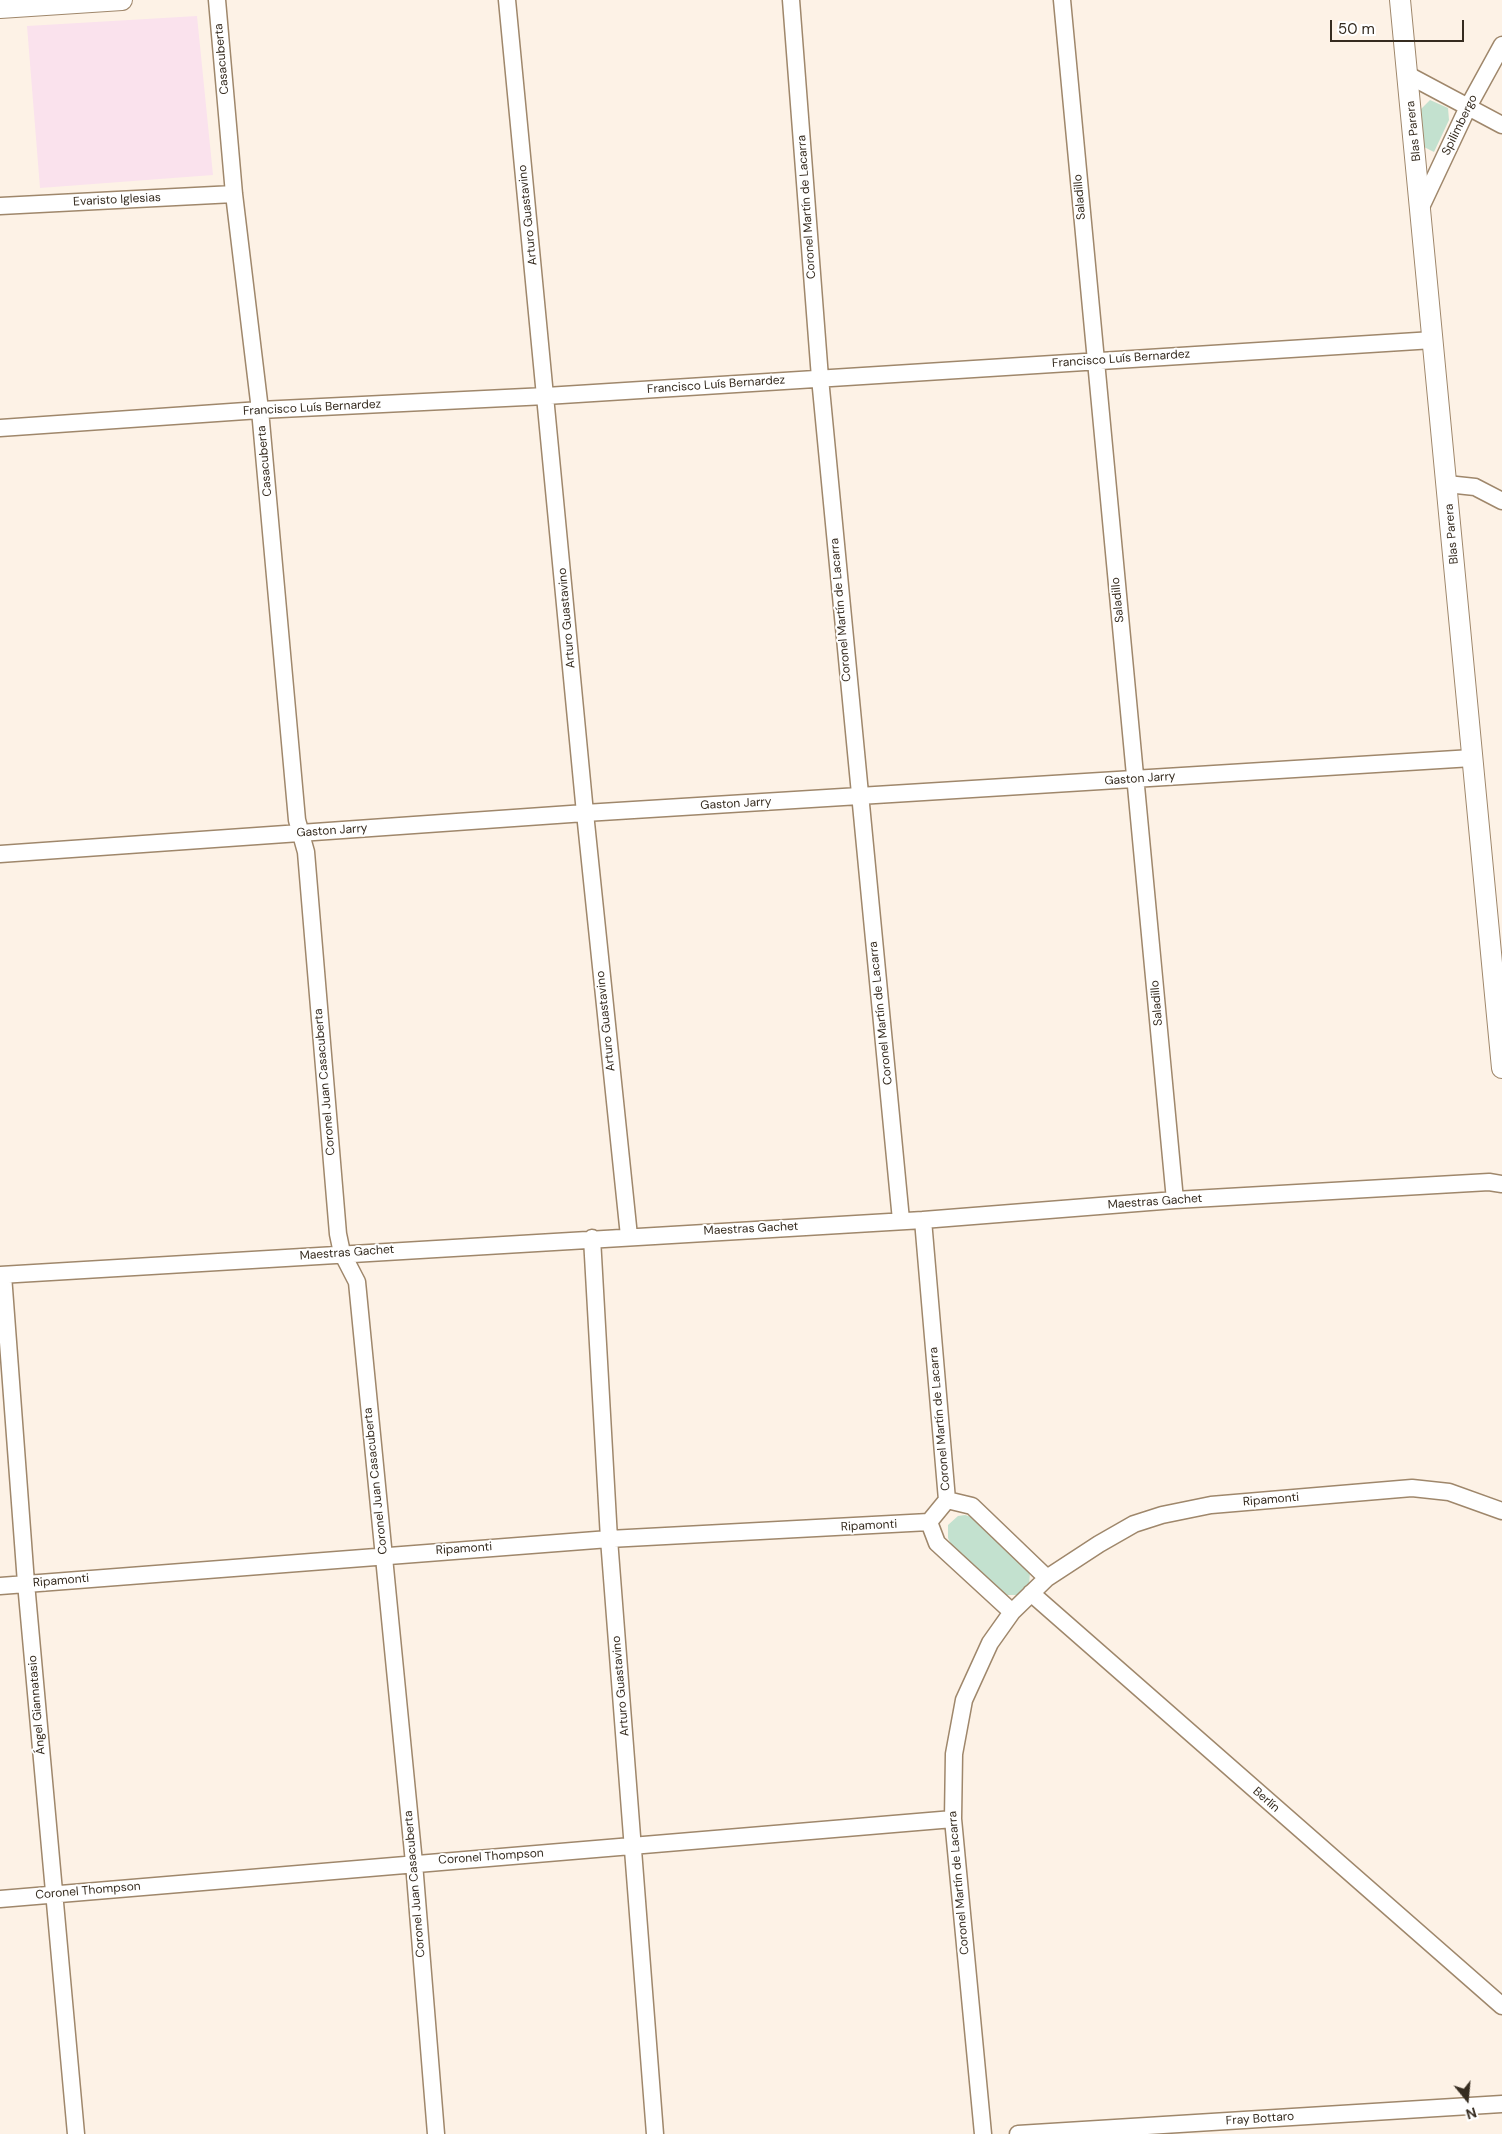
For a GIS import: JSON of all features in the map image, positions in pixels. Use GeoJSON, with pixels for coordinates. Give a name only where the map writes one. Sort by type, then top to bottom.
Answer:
{"type":"FeatureCollection","features":[{"type":"Feature","properties":{"kind":"street"},"geometry":{"type":"LineString","coordinates":[[0,8],[122,0]]}},
{"type":"Feature","properties":{"kind":"street","name":"Casacuberta"},"geometry":{"type":"LineString","coordinates":[[217,0],[234,194],[260,410],[300,833]]}},
{"type":"Feature","properties":{"kind":"street","name":"Arturo Guastavino"},"geometry":{"type":"LineString","coordinates":[[506,0],[546,396],[585,813],[629,1236]]}},
{"type":"Feature","properties":{"kind":"street","name":"Coronel Martín de Lacarra"},"geometry":{"type":"LineString","coordinates":[[791,0],[820,378],[901,1220]]}},
{"type":"Feature","properties":{"kind":"street","name":"Saladillo"},"geometry":{"type":"LineString","coordinates":[[1062,0],[1175,1200]]}},
{"type":"Feature","properties":{"kind":"street","name":"Blas Parera"},"geometry":{"type":"LineString","coordinates":[[1400,0],[1472,758],[1495,912],[1502,1068]]}},
{"type":"Feature","properties":{"kind":"street","name":"Spilimbergo"},"geometry":{"type":"LineString","coordinates":[[1421,207],[1468,107],[1502,45]]}},
{"type":"Feature","properties":{"kind":"street"},"geometry":{"type":"LineString","coordinates":[[1408,75],[1502,124]]}},
{"type":"Feature","properties":{"kind":"street","name":"Evaristo Iglesias"},"geometry":{"type":"LineString","coordinates":[[0,206],[234,194]]}},
{"type":"Feature","properties":{"kind":"street","name":"Francisco Luís Bernardez"},"geometry":{"type":"LineString","coordinates":[[0,428],[260,410],[546,396],[1433,340]]}},
{"type":"Feature","properties":{"kind":"street"},"geometry":{"type":"LineString","coordinates":[[1447,484],[1475,487],[1502,501]]}},
{"type":"Feature","properties":{"kind":"street","name":"Gaston Jarry"},"geometry":{"type":"LineString","coordinates":[[0,854],[585,813],[1472,758]]}},
{"type":"Feature","properties":{"kind":"street","name":"Coronel Juan Casacuberta"},"geometry":{"type":"LineString","coordinates":[[300,833],[306,852],[338,1234],[342,1254],[353,1270],[357,1282],[414,1863],[436,2134]]}},
{"type":"Feature","properties":{"kind":"street","name":"Maestras Gachet"},"geometry":{"type":"LineString","coordinates":[[2,1275],[592,1238],[923,1220],[1175,1200],[1489,1182],[1502,1184]]}},
{"type":"Feature","properties":{"kind":"street","name":"Coronel Martín de Lacarra"},"geometry":{"type":"LineString","coordinates":[[923,1220],[947,1500],[929,1522]]}},
{"type":"Feature","properties":{"kind":"street","name":"Arturo Guastavino"},"geometry":{"type":"LineString","coordinates":[[592,1238],[609,1539],[655,2134]]}},
{"type":"Feature","properties":{"kind":"street","name":"Ángel Giannatasio"},"geometry":{"type":"LineString","coordinates":[[2,1275],[26,1583],[76,2134]]}},
{"type":"Feature","properties":{"kind":"street","name":"Ripamonti"},"geometry":{"type":"LineString","coordinates":[[1031,1593],[1047,1578],[1134,1524],[1162,1515],[1211,1505],[1412,1488],[1449,1492],[1502,1511]]}},
{"type":"Feature","properties":{"kind":"street"},"geometry":{"type":"LineString","coordinates":[[947,1500],[972,1506],[1047,1578]]}},
{"type":"Feature","properties":{"kind":"street"},"geometry":{"type":"LineString","coordinates":[[929,1522],[937,1543],[1012,1612]]}},
{"type":"Feature","properties":{"kind":"street","name":"Ripamonti"},"geometry":{"type":"LineString","coordinates":[[0,1586],[609,1539],[929,1522]]}},
{"type":"Feature","properties":{"kind":"street","name":"Coronel Martín de Lacarra"},"geometry":{"type":"LineString","coordinates":[[983,2134],[952,1819],[954,1754],[964,1700],[990,1643],[1012,1612],[1031,1593]]}},
{"type":"Feature","properties":{"kind":"street","name":"Berlín"},"geometry":{"type":"LineString","coordinates":[[1031,1593],[1502,2006]]}},
{"type":"Feature","properties":{"kind":"street","name":"Coronel Thompson"},"geometry":{"type":"LineString","coordinates":[[0,1899],[952,1819]]}},
{"type":"Feature","properties":{"kind":"street","name":"Fray Bottaro"},"geometry":{"type":"LineString","coordinates":[[1018,2134],[1248,2127],[1502,2104]]}},
{"type":"Feature","properties":{"kind":"shaded area"},"geometry":{"type":"Polygon","coordinates":[[[197,16],[213,175],[40,188],[27,26],[197,16]]]}},
{"type":"Feature","properties":{"kind":"green space"},"geometry":{"type":"Polygon","coordinates":[[[1430,100],[1448,108],[1449,120],[1434,152],[1424,147],[1421,109],[1430,100]]]}},
{"type":"Feature","properties":{"kind":"green space"},"geometry":{"type":"Polygon","coordinates":[[[958,1516],[972,1517],[1030,1572],[1029,1586],[1019,1595],[1006,1595],[951,1544],[948,1538],[948,1525],[958,1516]]]}}]}
